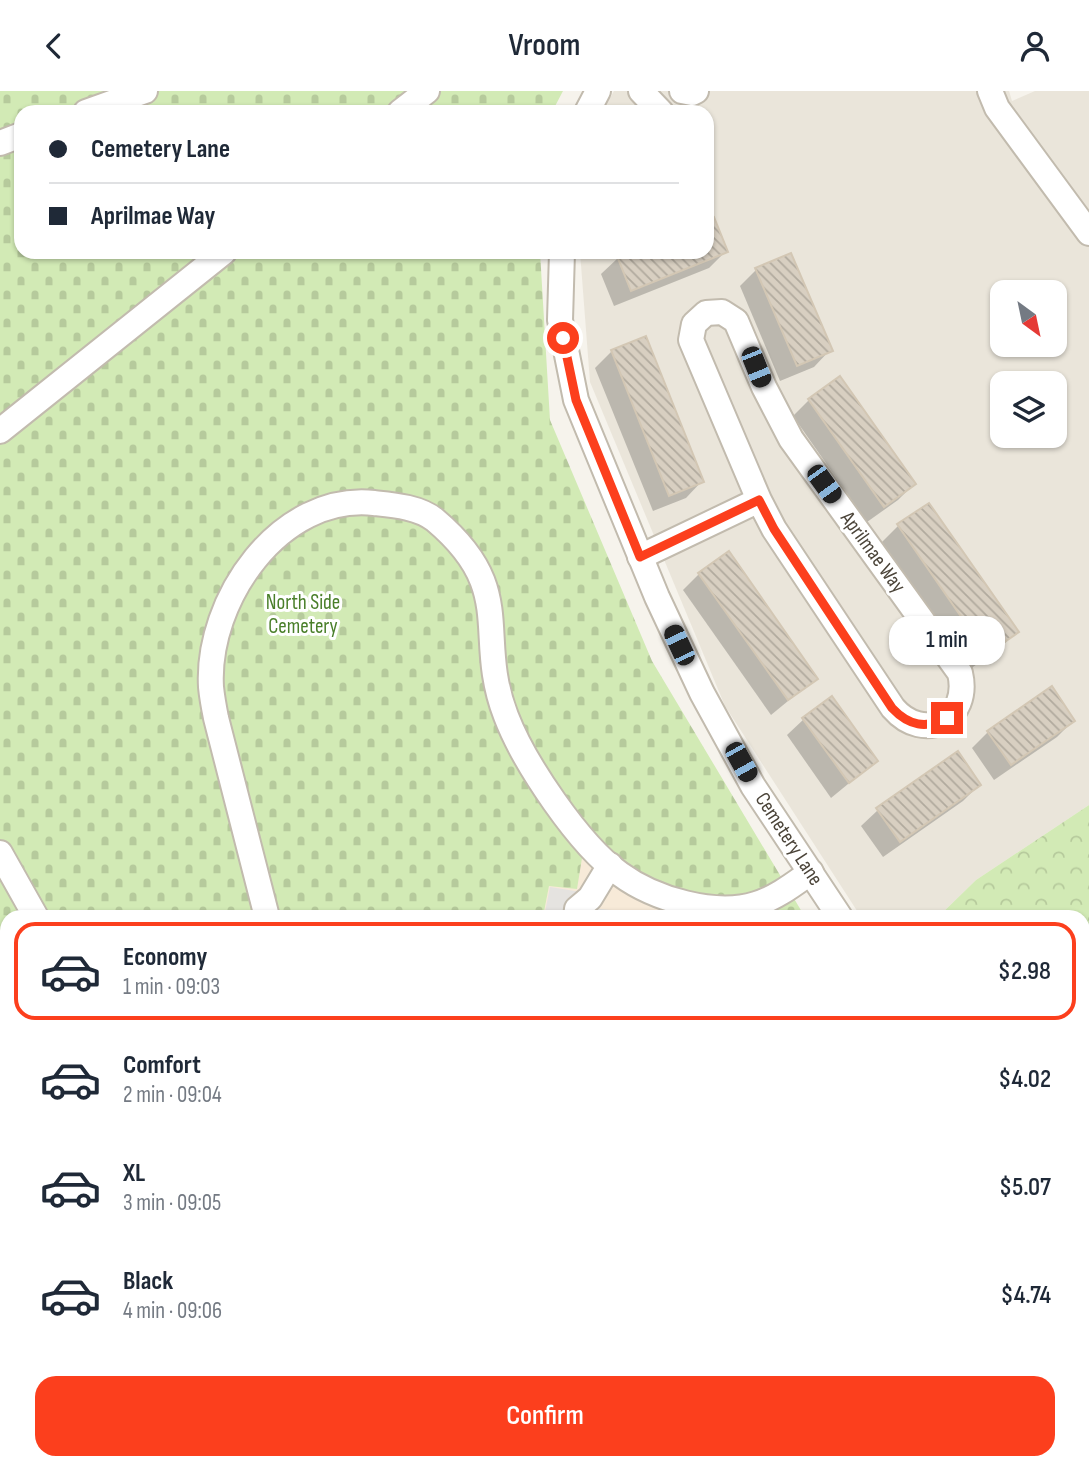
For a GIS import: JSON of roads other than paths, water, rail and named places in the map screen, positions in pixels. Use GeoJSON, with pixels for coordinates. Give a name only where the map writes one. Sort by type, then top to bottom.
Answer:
{"type":"FeatureCollection","features":[{"type":"Feature","properties":{"kind":"street"},"geometry":{"type":"LineString","coordinates":[[106,105],[145,91]]}},
{"type":"Feature","properties":{"kind":"street"},"geometry":{"type":"LineString","coordinates":[[409,105],[427,91]]}},
{"type":"Feature","properties":{"kind":"street"},"geometry":{"type":"LineString","coordinates":[[641,91],[654,105]]}},
{"type":"Feature","properties":{"kind":"street"},"geometry":{"type":"LineString","coordinates":[[682,91],[696,91]]}},
{"type":"Feature","properties":{"kind":"street"},"geometry":{"type":"LineString","coordinates":[[990,91],[997,108],[1089,233]]}},
{"type":"Feature","properties":{"kind":"street"},"geometry":{"type":"LineString","coordinates":[[0,431],[216,259]]}},
{"type":"Feature","properties":{"kind":"street","name":"Cemetery Lane"},"geometry":{"type":"LineString","coordinates":[[562,259],[560,320],[576,400],[640,557],[702,693],[753,786],[835,910]]}},
{"type":"Feature","properties":{"kind":"street","name":"Aprilmae Way"},"geometry":{"type":"LineString","coordinates":[[722,312],[736,321],[764,387],[791,439],[960,673],[961,697],[947,718],[936,724],[912,723],[892,708],[774,529],[759,500],[743,470],[691,340],[694,324],[706,313],[722,312]]}},
{"type":"Feature","properties":{"kind":"street"},"geometry":{"type":"LineString","coordinates":[[640,557],[759,500]]}},
{"type":"Feature","properties":{"kind":"street"},"geometry":{"type":"LineString","coordinates":[[265,910],[216,718],[211,685],[217,638],[233,591],[256,558],[290,525],[327,507],[363,501],[399,505],[432,517],[480,571],[490,598],[495,679],[513,733],[542,783],[584,839],[620,874],[656,892],[687,903],[724,909],[756,905],[781,893],[811,872]]}},
{"type":"Feature","properties":{"kind":"street"},"geometry":{"type":"LineString","coordinates":[[0,853],[32,910]]}},
{"type":"Feature","properties":{"kind":"street"},"geometry":{"type":"LineString","coordinates":[[577,910],[590,898],[610,865]]}},
{"type":"Feature","properties":{"kind":"park label","name":"North Side Cemetery"},"geometry":{"type":"Point","coordinates":[303,614]}}]}
